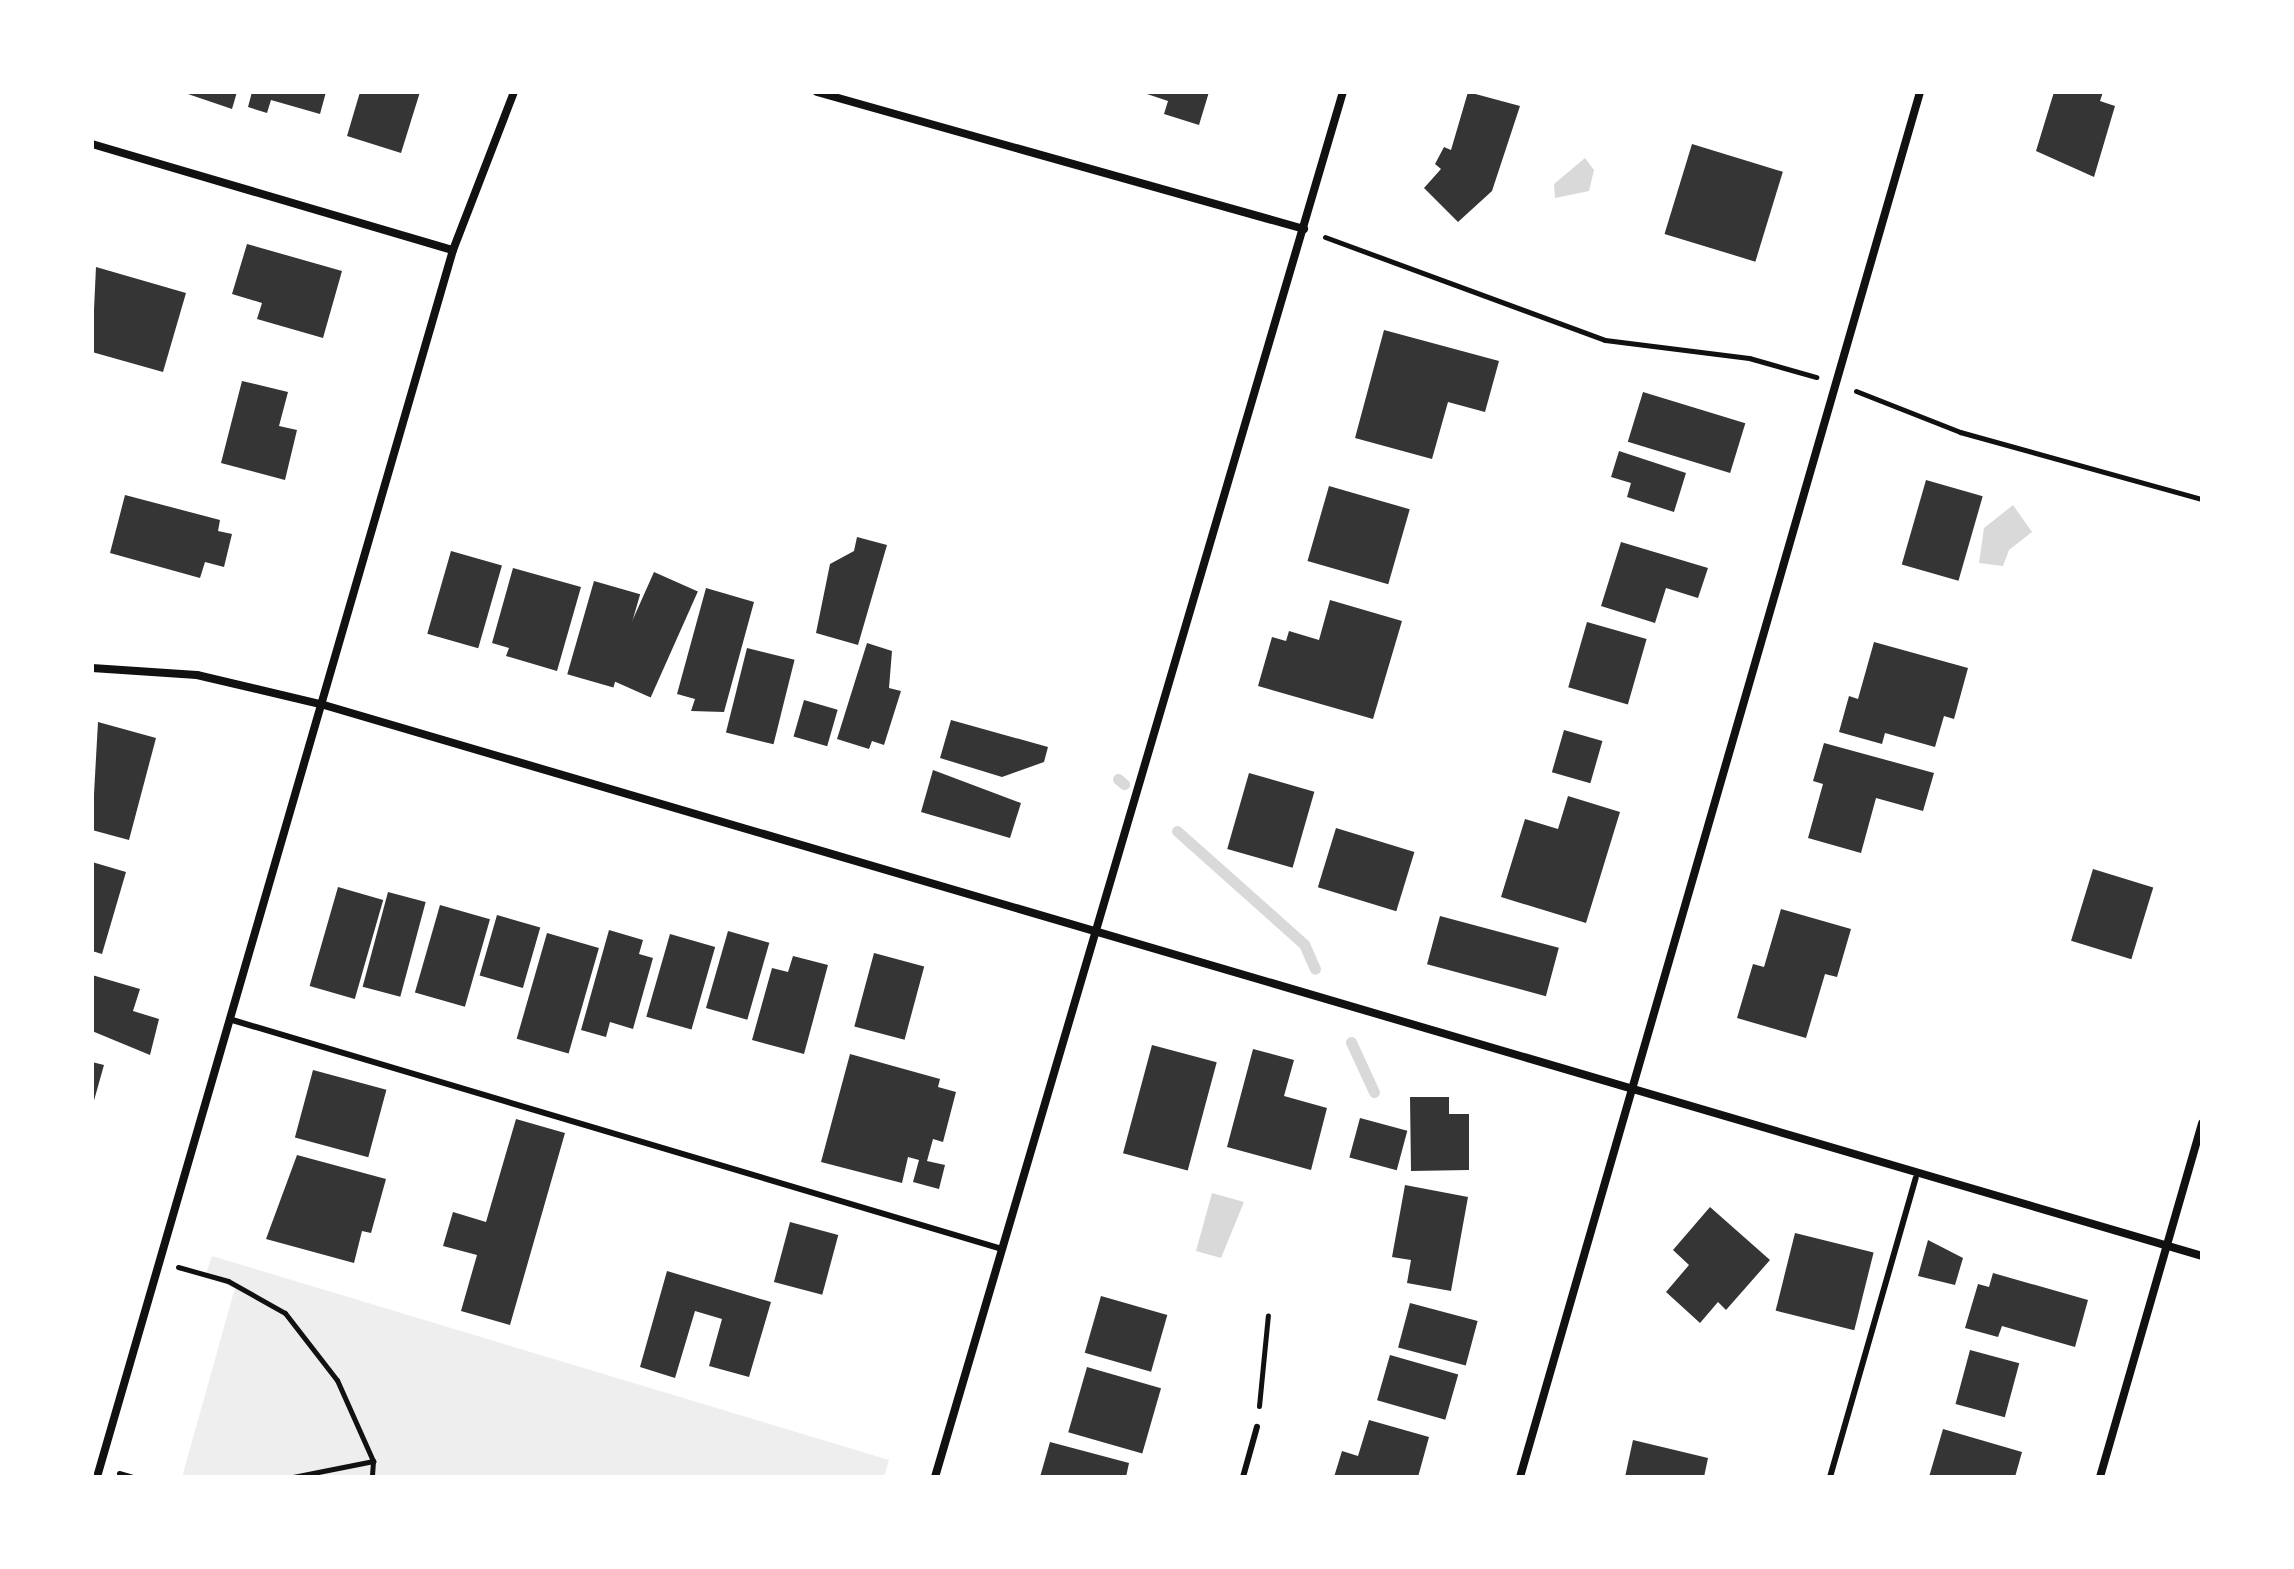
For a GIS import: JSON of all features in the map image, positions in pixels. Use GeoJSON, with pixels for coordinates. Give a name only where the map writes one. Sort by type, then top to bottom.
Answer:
{"type":"FeatureCollection","features":[{"type":"Feature","properties":{"kind":"street"},"geometry":{"type":"LineString","coordinates":[[97,1477],[162,1262],[229,1019],[324,705],[453,250],[514,92]]}},
{"type":"Feature","properties":{"kind":"street"},"geometry":{"type":"LineString","coordinates":[[817,92],[1304,229]]}},
{"type":"Feature","properties":{"kind":"street"},"geometry":{"type":"LineString","coordinates":[[935,1477],[1343,92]]}},
{"type":"Feature","properties":{"kind":"street"},"geometry":{"type":"LineString","coordinates":[[1520,1477],[1920,92]]}},
{"type":"Feature","properties":{"kind":"street"},"geometry":{"type":"LineString","coordinates":[[92,144],[453,250]]}},
{"type":"Feature","properties":{"kind":"street"},"geometry":{"type":"LineString","coordinates":[[92,668],[197,675],[324,705],[1097,930],[1632,1089],[1916,1178],[2202,1256]]}},
{"type":"Feature","properties":{"kind":"street"},"geometry":{"type":"LineString","coordinates":[[2100,1477],[2202,1123]]}},
{"type":"Feature","properties":{"kind":"lane"},"geometry":{"type":"LineString","coordinates":[[229,1019],[1002,1249]]}},
{"type":"Feature","properties":{"kind":"lane"},"geometry":{"type":"LineString","coordinates":[[1830,1477],[1916,1178]]}},
{"type":"Feature","properties":{"kind":"lane"},"geometry":{"type":"LineString","coordinates":[[1243,1477],[1257,1427]]}},
{"type":"Feature","properties":{"kind":"path"},"geometry":{"type":"LineString","coordinates":[[1304,229],[1605,340],[1749,358],[1836,383],[1960,432],[2202,499]]}},
{"type":"Feature","properties":{"kind":"path"},"geometry":{"type":"LineString","coordinates":[[162,1262],[228,1281],[285,1313],[337,1380],[373,1461],[372,1477]]}},
{"type":"Feature","properties":{"kind":"path"},"geometry":{"type":"LineString","coordinates":[[1257,1427],[1268,1315]]}},
{"type":"Feature","properties":{"kind":"path"},"geometry":{"type":"LineString","coordinates":[[293,1477],[373,1461]]}},
{"type":"Feature","properties":{"kind":"shaded area"},"geometry":{"type":"Polygon","coordinates":[[[1585,158],[1594,170],[1589,191],[1555,198],[1554,184],[1585,158]]]}},
{"type":"Feature","properties":{"kind":"shaded area"},"geometry":{"type":"Polygon","coordinates":[[[2013,505],[2032,532],[2009,550],[2003,566],[1979,563],[1984,528],[2013,505]]]}},
{"type":"Feature","properties":{"kind":"shaded area"},"geometry":{"type":"Polygon","coordinates":[[[1212,1193],[1244,1202],[1221,1258],[1196,1251],[1212,1193]]]}},
{"type":"Feature","properties":{"kind":"shaded area"},"geometry":{"type":"Polygon","coordinates":[[[212,1256],[889,1460],[884,1477],[182,1477],[235,1288],[205,1277],[212,1256]]]}},
{"type":"Feature","properties":{"kind":"building"},"geometry":{"type":"Polygon","coordinates":[[[182,92],[237,92],[232,109],[182,92]]]}},
{"type":"Feature","properties":{"kind":"building"},"geometry":{"type":"Polygon","coordinates":[[[252,92],[326,92],[320,114],[271,100],[267,113],[248,107],[252,92]]]}},
{"type":"Feature","properties":{"kind":"building"},"geometry":{"type":"Polygon","coordinates":[[[360,92],[420,92],[401,153],[347,136],[360,92]]]}},
{"type":"Feature","properties":{"kind":"building"},"geometry":{"type":"Polygon","coordinates":[[[1141,92],[1209,92],[1199,125],[1164,114],[1168,101],[1141,92]]]}},
{"type":"Feature","properties":{"kind":"building"},"geometry":{"type":"Polygon","coordinates":[[[1468,92],[1520,106],[1492,191],[1458,222],[1424,188],[1441,169],[1435,164],[1444,147],[1451,150],[1468,92]]]}},
{"type":"Feature","properties":{"kind":"building"},"geometry":{"type":"Polygon","coordinates":[[[2054,92],[2103,92],[2100,101],[2115,106],[2094,177],[2036,151],[2054,92]]]}},
{"type":"Feature","properties":{"kind":"building"},"geometry":{"type":"Polygon","coordinates":[[[1692,144],[1783,172],[1755,262],[1665,234],[1692,144]]]}},
{"type":"Feature","properties":{"kind":"building"},"geometry":{"type":"Polygon","coordinates":[[[247,244],[342,271],[323,338],[257,319],[262,303],[232,294],[247,244]]]}},
{"type":"Feature","properties":{"kind":"building"},"geometry":{"type":"Polygon","coordinates":[[[96,267],[186,293],[163,372],[92,352],[96,267]]]}},
{"type":"Feature","properties":{"kind":"building"},"geometry":{"type":"Polygon","coordinates":[[[1384,330],[1499,361],[1485,412],[1448,402],[1432,459],[1355,438],[1384,330]]]}},
{"type":"Feature","properties":{"kind":"building"},"geometry":{"type":"Polygon","coordinates":[[[242,381],[288,392],[279,426],[297,430],[285,480],[221,463],[242,381]]]}},
{"type":"Feature","properties":{"kind":"building"},"geometry":{"type":"Polygon","coordinates":[[[1643,392],[1745,423],[1730,473],[1628,442],[1643,392]]]}},
{"type":"Feature","properties":{"kind":"building"},"geometry":{"type":"Polygon","coordinates":[[[1619,451],[1686,473],[1674,512],[1627,497],[1631,483],[1611,477],[1619,451]]]}},
{"type":"Feature","properties":{"kind":"building"},"geometry":{"type":"Polygon","coordinates":[[[1926,480],[1983,496],[1958,581],[1902,565],[1926,480]]]}},
{"type":"Feature","properties":{"kind":"building"},"geometry":{"type":"Polygon","coordinates":[[[1329,486],[1410,509],[1388,584],[1308,561],[1329,486]]]}},
{"type":"Feature","properties":{"kind":"building"},"geometry":{"type":"Polygon","coordinates":[[[125,495],[220,520],[218,531],[232,534],[224,567],[205,562],[200,578],[110,553],[125,495]]]}},
{"type":"Feature","properties":{"kind":"building"},"geometry":{"type":"Polygon","coordinates":[[[857,537],[887,545],[858,645],[816,633],[830,564],[854,551],[857,537]]]}},
{"type":"Feature","properties":{"kind":"building"},"geometry":{"type":"Polygon","coordinates":[[[1621,542],[1708,568],[1698,598],[1666,588],[1655,623],[1601,606],[1621,542]]]}},
{"type":"Feature","properties":{"kind":"building"},"geometry":{"type":"Polygon","coordinates":[[[451,551],[502,566],[478,648],[427,634],[451,551]]]}},
{"type":"Feature","properties":{"kind":"building"},"geometry":{"type":"Polygon","coordinates":[[[513,568],[581,587],[557,671],[506,656],[509,648],[492,643],[513,568]]]}},
{"type":"Feature","properties":{"kind":"building"},"geometry":{"type":"Polygon","coordinates":[[[654,572],[698,592],[651,697],[607,678],[654,572]]]}},
{"type":"Feature","properties":{"kind":"building"},"geometry":{"type":"Polygon","coordinates":[[[594,581],[640,594],[613,687],[567,674],[594,581]]]}},
{"type":"Feature","properties":{"kind":"building"},"geometry":{"type":"Polygon","coordinates":[[[706,588],[754,602],[724,712],[691,711],[695,699],[677,694],[706,588]]]}},
{"type":"Feature","properties":{"kind":"building"},"geometry":{"type":"Polygon","coordinates":[[[1330,600],[1402,621],[1373,719],[1258,686],[1272,637],[1286,641],[1289,631],[1319,640],[1330,600]]]}},
{"type":"Feature","properties":{"kind":"building"},"geometry":{"type":"Polygon","coordinates":[[[1587,622],[1647,639],[1628,704],[1568,687],[1587,622]]]}},
{"type":"Feature","properties":{"kind":"building"},"geometry":{"type":"Polygon","coordinates":[[[1874,642],[1968,668],[1954,719],[1944,716],[1935,747],[1885,733],[1882,744],[1839,732],[1849,696],[1858,699],[1874,642]]]}},
{"type":"Feature","properties":{"kind":"building"},"geometry":{"type":"Polygon","coordinates":[[[867,643],[892,651],[889,688],[901,691],[884,745],[872,741],[869,749],[837,739],[867,643]]]}},
{"type":"Feature","properties":{"kind":"building"},"geometry":{"type":"Polygon","coordinates":[[[747,648],[795,660],[773,744],[726,732],[747,648]]]}},
{"type":"Feature","properties":{"kind":"building"},"geometry":{"type":"Polygon","coordinates":[[[804,700],[838,710],[827,746],[794,737],[804,700]]]}},
{"type":"Feature","properties":{"kind":"building"},"geometry":{"type":"Polygon","coordinates":[[[951,720],[1048,747],[1044,762],[1002,777],[940,758],[951,720]]]}},
{"type":"Feature","properties":{"kind":"building"},"geometry":{"type":"Polygon","coordinates":[[[98,722],[156,738],[129,840],[92,830],[98,722]]]}},
{"type":"Feature","properties":{"kind":"building"},"geometry":{"type":"Polygon","coordinates":[[[1564,730],[1602,741],[1590,783],[1552,772],[1564,730]]]}},
{"type":"Feature","properties":{"kind":"building"},"geometry":{"type":"Polygon","coordinates":[[[1824,743],[1934,773],[1923,811],[1876,798],[1861,853],[1808,838],[1823,784],[1813,781],[1824,743]]]}},
{"type":"Feature","properties":{"kind":"building"},"geometry":{"type":"Polygon","coordinates":[[[933,770],[1021,803],[1010,838],[921,812],[933,770]]]}},
{"type":"Feature","properties":{"kind":"building"},"geometry":{"type":"Polygon","coordinates":[[[1249,773],[1314,792],[1293,868],[1227,849],[1249,773]]]}},
{"type":"Feature","properties":{"kind":"building"},"geometry":{"type":"Polygon","coordinates":[[[1568,796],[1620,812],[1586,923],[1501,897],[1525,819],[1558,829],[1568,796]]]}},
{"type":"Feature","properties":{"kind":"building"},"geometry":{"type":"Polygon","coordinates":[[[1336,828],[1414,852],[1396,911],[1318,887],[1336,828]]]}},
{"type":"Feature","properties":{"kind":"building"},"geometry":{"type":"Polygon","coordinates":[[[92,862],[126,872],[102,954],[92,951],[92,862]]]}},
{"type":"Feature","properties":{"kind":"building"},"geometry":{"type":"Polygon","coordinates":[[[2093,869],[2153,887],[2131,959],[2071,941],[2093,869]]]}},
{"type":"Feature","properties":{"kind":"building"},"geometry":{"type":"Polygon","coordinates":[[[338,887],[383,900],[355,999],[310,986],[338,887]]]}},
{"type":"Feature","properties":{"kind":"building"},"geometry":{"type":"Polygon","coordinates":[[[388,892],[426,902],[400,997],[363,987],[388,892]]]}},
{"type":"Feature","properties":{"kind":"building"},"geometry":{"type":"Polygon","coordinates":[[[440,905],[490,919],[465,1007],[415,992],[440,905]]]}},
{"type":"Feature","properties":{"kind":"building"},"geometry":{"type":"Polygon","coordinates":[[[1781,909],[1851,929],[1837,977],[1825,974],[1806,1038],[1737,1018],[1753,964],[1764,967],[1781,909]]]}},
{"type":"Feature","properties":{"kind":"building"},"geometry":{"type":"Polygon","coordinates":[[[497,915],[540,927],[523,988],[480,976],[497,915]]]}},
{"type":"Feature","properties":{"kind":"building"},"geometry":{"type":"Polygon","coordinates":[[[1440,916],[1559,948],[1546,996],[1427,964],[1440,916]]]}},
{"type":"Feature","properties":{"kind":"building"},"geometry":{"type":"Polygon","coordinates":[[[609,930],[643,940],[639,954],[653,958],[633,1029],[610,1022],[606,1037],[581,1030],[609,930]]]}},
{"type":"Feature","properties":{"kind":"building"},"geometry":{"type":"Polygon","coordinates":[[[728,931],[769,943],[747,1020],[706,1008],[728,931]]]}},
{"type":"Feature","properties":{"kind":"building"},"geometry":{"type":"Polygon","coordinates":[[[547,933],[599,948],[569,1054],[517,1039],[547,933]]]}},
{"type":"Feature","properties":{"kind":"building"},"geometry":{"type":"Polygon","coordinates":[[[670,934],[715,947],[691,1030],[646,1017],[670,934]]]}},
{"type":"Feature","properties":{"kind":"building"},"geometry":{"type":"Polygon","coordinates":[[[874,953],[924,966],[905,1040],[854,1026],[874,953]]]}},
{"type":"Feature","properties":{"kind":"building"},"geometry":{"type":"Polygon","coordinates":[[[793,956],[828,965],[804,1054],[752,1040],[772,968],[788,972],[793,956]]]}},
{"type":"Feature","properties":{"kind":"building"},"geometry":{"type":"Polygon","coordinates":[[[92,975],[140,989],[133,1011],[159,1019],[150,1055],[92,1031],[92,975]]]}},
{"type":"Feature","properties":{"kind":"building"},"geometry":{"type":"Polygon","coordinates":[[[1152,1045],[1217,1062],[1188,1171],[1123,1153],[1152,1045]]]}},
{"type":"Feature","properties":{"kind":"building"},"geometry":{"type":"Polygon","coordinates":[[[1253,1049],[1294,1060],[1284,1096],[1327,1108],[1311,1170],[1227,1147],[1253,1049]]]}},
{"type":"Feature","properties":{"kind":"building"},"geometry":{"type":"Polygon","coordinates":[[[850,1054],[940,1079],[938,1087],[956,1092],[943,1142],[933,1139],[927,1161],[945,1165],[939,1189],[913,1182],[919,1160],[908,1157],[902,1183],[821,1162],[850,1054]]]}},
{"type":"Feature","properties":{"kind":"building"},"geometry":{"type":"Polygon","coordinates":[[[92,1062],[104,1065],[93,1104],[92,1103],[92,1062]]]}},
{"type":"Feature","properties":{"kind":"building"},"geometry":{"type":"Polygon","coordinates":[[[313,1070],[386,1090],[368,1157],[295,1138],[313,1070]]]}},
{"type":"Feature","properties":{"kind":"building"},"geometry":{"type":"Polygon","coordinates":[[[1410,1097],[1449,1097],[1449,1114],[1469,1114],[1469,1170],[1411,1171],[1410,1097]]]}},
{"type":"Feature","properties":{"kind":"building"},"geometry":{"type":"Polygon","coordinates":[[[1360,1118],[1407,1131],[1397,1170],[1349,1158],[1360,1118]]]}},
{"type":"Feature","properties":{"kind":"building"},"geometry":{"type":"Polygon","coordinates":[[[516,1119],[565,1133],[510,1325],[461,1311],[477,1255],[443,1246],[453,1212],[486,1222],[516,1119]]]}},
{"type":"Feature","properties":{"kind":"building"},"geometry":{"type":"Polygon","coordinates":[[[297,1155],[386,1179],[371,1233],[362,1231],[354,1263],[266,1239],[297,1155]]]}},
{"type":"Feature","properties":{"kind":"building"},"geometry":{"type":"Polygon","coordinates":[[[1405,1185],[1468,1197],[1451,1291],[1407,1283],[1411,1260],[1392,1257],[1405,1185]]]}},
{"type":"Feature","properties":{"kind":"building"},"geometry":{"type":"Polygon","coordinates":[[[1710,1207],[1770,1260],[1726,1310],[1718,1302],[1700,1323],[1666,1292],[1689,1265],[1673,1250],[1710,1207]]]}},
{"type":"Feature","properties":{"kind":"building"},"geometry":{"type":"Polygon","coordinates":[[[790,1222],[838,1235],[822,1295],[774,1282],[790,1222]]]}},
{"type":"Feature","properties":{"kind":"building"},"geometry":{"type":"Polygon","coordinates":[[[1795,1233],[1874,1253],[1854,1330],[1776,1311],[1795,1233]]]}},
{"type":"Feature","properties":{"kind":"building"},"geometry":{"type":"Polygon","coordinates":[[[1928,1240],[1963,1258],[1955,1285],[1918,1276],[1928,1240]]]}},
{"type":"Feature","properties":{"kind":"building"},"geometry":{"type":"Polygon","coordinates":[[[667,1271],[771,1302],[749,1377],[709,1366],[722,1319],[695,1311],[675,1378],[640,1367],[667,1271]]]}},
{"type":"Feature","properties":{"kind":"building"},"geometry":{"type":"Polygon","coordinates":[[[1993,1273],[2088,1300],[2075,1347],[2002,1326],[1998,1337],[1965,1328],[1978,1284],[1989,1287],[1993,1273]]]}},
{"type":"Feature","properties":{"kind":"building"},"geometry":{"type":"Polygon","coordinates":[[[1101,1296],[1167,1315],[1151,1372],[1085,1353],[1101,1296]]]}},
{"type":"Feature","properties":{"kind":"building"},"geometry":{"type":"Polygon","coordinates":[[[1410,1303],[1478,1321],[1466,1366],[1398,1347],[1410,1303]]]}},
{"type":"Feature","properties":{"kind":"building"},"geometry":{"type":"Polygon","coordinates":[[[1970,1350],[2019,1363],[2005,1417],[1956,1404],[1970,1350]]]}},
{"type":"Feature","properties":{"kind":"building"},"geometry":{"type":"Polygon","coordinates":[[[1390,1355],[1458,1375],[1445,1420],[1377,1400],[1390,1355]]]}},
{"type":"Feature","properties":{"kind":"building"},"geometry":{"type":"Polygon","coordinates":[[[1087,1367],[1161,1388],[1142,1454],[1068,1432],[1087,1367]]]}},
{"type":"Feature","properties":{"kind":"building"},"geometry":{"type":"Polygon","coordinates":[[[1369,1420],[1429,1437],[1418,1477],[1334,1477],[1342,1451],[1358,1456],[1369,1420]]]}},
{"type":"Feature","properties":{"kind":"building"},"geometry":{"type":"Polygon","coordinates":[[[1943,1429],[2022,1452],[2015,1477],[1929,1477],[1943,1429]]]}},
{"type":"Feature","properties":{"kind":"building"},"geometry":{"type":"Polygon","coordinates":[[[1633,1440],[1708,1458],[1704,1477],[1625,1477],[1633,1440]]]}},
{"type":"Feature","properties":{"kind":"building"},"geometry":{"type":"Polygon","coordinates":[[[1050,1442],[1129,1463],[1126,1477],[1040,1477],[1050,1442]]]}},
{"type":"Feature","properties":{"kind":"waterway"},"geometry":{"type":"LineString","coordinates":[[1118,779],[1124,784]]}},
{"type":"Feature","properties":{"kind":"waterway"},"geometry":{"type":"LineString","coordinates":[[1177,831],[1304,944],[1315,969]]}},
{"type":"Feature","properties":{"kind":"waterway"},"geometry":{"type":"LineString","coordinates":[[1351,1042],[1374,1092]]}}]}
